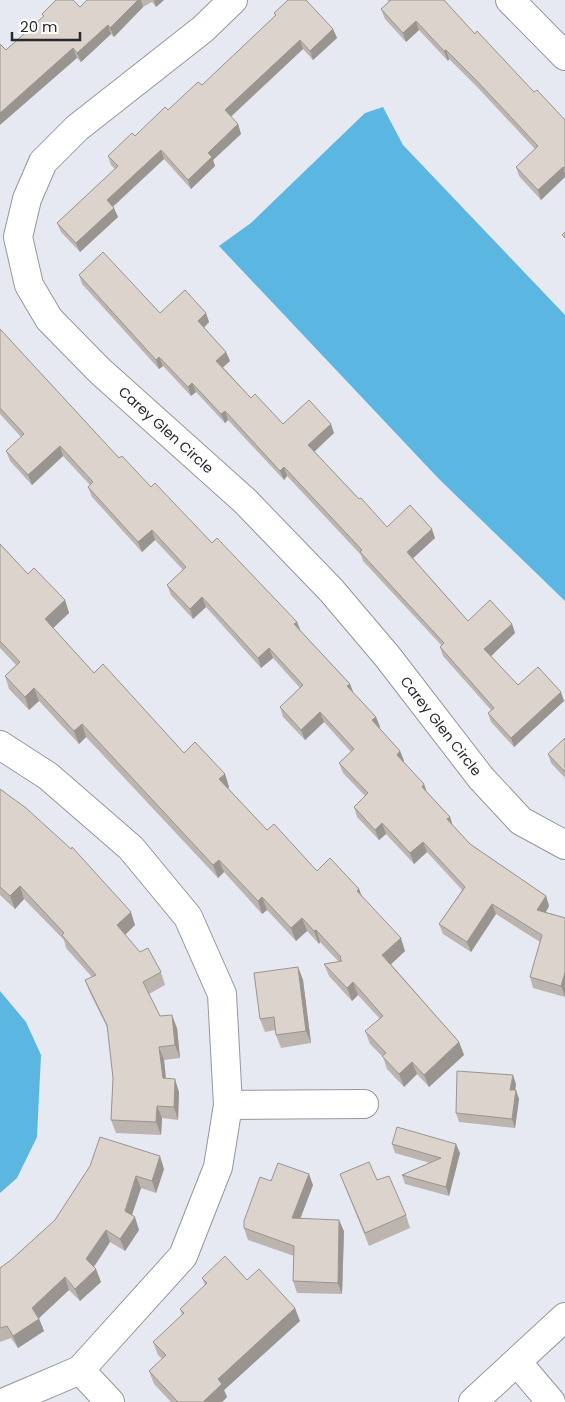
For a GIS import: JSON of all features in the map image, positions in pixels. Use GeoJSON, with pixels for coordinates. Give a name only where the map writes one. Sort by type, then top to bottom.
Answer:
{"type":"FeatureCollection","features":[{"type":"Feature","properties":{"kind":"street","name":"Carey Glen Circle"},"geometry":{"type":"LineString","coordinates":[[233,0],[203,30],[77,128],[43,162],[27,199],[18,236],[28,285],[49,319],[87,358],[245,501],[331,590],[388,656],[481,778],[521,821],[565,845]]}},
{"type":"Feature","properties":{"kind":"street"},"geometry":{"type":"LineString","coordinates":[[510,0],[565,56]]}},
{"type":"Feature","properties":{"kind":"street"},"geometry":{"type":"LineString","coordinates":[[0,745],[48,776],[131,848],[188,917],[222,994],[228,1105],[218,1167],[183,1256],[80,1370],[5,1402]]}},
{"type":"Feature","properties":{"kind":"street"},"geometry":{"type":"LineString","coordinates":[[228,1105],[364,1104]]}},
{"type":"Feature","properties":{"kind":"street"},"geometry":{"type":"LineString","coordinates":[[485,1398],[516,1362],[565,1316]]}},
{"type":"Feature","properties":{"kind":"street"},"geometry":{"type":"LineString","coordinates":[[516,1362],[551,1402]]}},
{"type":"Feature","properties":{"kind":"street"},"geometry":{"type":"LineString","coordinates":[[80,1370],[110,1402]]}},
{"type":"Feature","properties":{"kind":"water"},"geometry":{"type":"Polygon","coordinates":[[[383,107],[403,145],[565,315],[565,601],[438,478],[219,246],[251,223],[365,113],[383,107]]]}},
{"type":"Feature","properties":{"kind":"water"},"geometry":{"type":"Polygon","coordinates":[[[0,991],[26,1022],[41,1055],[37,1137],[17,1178],[0,1193],[0,991]]]}},
{"type":"Feature","properties":{"kind":"building"},"geometry":{"type":"Polygon","coordinates":[[[56,0],[73,0],[80,7],[87,0],[138,0],[110,28],[108,25],[77,53],[73,48],[0,113],[0,44],[6,50],[44,16],[42,14],[56,0]]]}},
{"type":"Feature","properties":{"kind":"building"},"geometry":{"type":"Polygon","coordinates":[[[288,0],[306,0],[333,29],[310,51],[300,40],[225,110],[238,124],[208,153],[212,157],[188,180],[161,150],[107,200],[114,208],[76,243],[57,223],[118,166],[108,156],[132,133],[135,136],[165,107],[168,110],[198,82],[202,85],[276,15],[274,13],[288,0]]]}},
{"type":"Feature","properties":{"kind":"building"},"geometry":{"type":"Polygon","coordinates":[[[391,0],[444,0],[475,34],[477,31],[534,92],[537,90],[565,120],[565,169],[563,167],[538,190],[516,167],[538,146],[475,79],[446,50],[444,51],[416,21],[403,33],[381,9],[391,0]]]}},
{"type":"Feature","properties":{"kind":"building"},"geometry":{"type":"Polygon","coordinates":[[[103,252],[160,313],[185,290],[206,313],[198,321],[226,352],[216,361],[251,398],[255,394],[283,424],[309,400],[331,424],[308,445],[387,527],[410,505],[432,529],[407,552],[468,621],[490,600],[512,624],[484,649],[518,685],[538,667],[561,692],[511,738],[488,713],[494,708],[440,647],[444,643],[360,552],[362,550],[284,467],[280,471],[225,411],[221,414],[192,383],[188,387],[159,357],[156,360],[79,275],[103,252]]]}},
{"type":"Feature","properties":{"kind":"building"},"geometry":{"type":"Polygon","coordinates":[[[0,329],[119,458],[122,456],[151,487],[155,483],[212,543],[217,538],[297,622],[294,624],[350,684],[347,686],[376,717],[372,720],[400,751],[397,755],[424,784],[422,787],[450,817],[447,819],[470,844],[546,896],[537,910],[565,918],[565,972],[561,986],[530,977],[542,935],[492,904],[467,942],[439,924],[465,887],[423,842],[410,853],[382,823],[375,830],[354,807],[368,793],[339,763],[354,749],[320,712],[301,730],[280,707],[303,685],[269,648],[258,658],[202,597],[190,609],[167,585],[186,567],[152,530],[138,542],[88,487],[93,482],[60,446],[28,475],[6,451],[24,434],[0,408],[0,329]]]}},
{"type":"Feature","properties":{"kind":"building"},"geometry":{"type":"Polygon","coordinates":[[[0,544],[28,574],[34,568],[65,600],[45,619],[94,673],[103,664],[184,753],[195,742],[225,774],[219,779],[267,830],[274,824],[317,871],[330,858],[359,889],[357,891],[401,938],[382,955],[459,1042],[424,1075],[412,1062],[399,1074],[382,1056],[386,1053],[365,1031],[383,1016],[353,982],[347,988],[324,964],[342,961],[341,957],[316,930],[314,931],[302,918],[291,928],[262,897],[258,901],[219,860],[213,865],[82,724],[74,731],[34,688],[25,697],[5,676],[20,662],[0,641],[0,544]]]}},
{"type":"Feature","properties":{"kind":"building"},"geometry":{"type":"Polygon","coordinates":[[[565,738],[565,772],[548,754],[565,738]]]}},
{"type":"Feature","properties":{"kind":"building"},"geometry":{"type":"Polygon","coordinates":[[[0,789],[26,808],[71,849],[72,847],[131,912],[117,925],[140,952],[148,948],[161,972],[143,982],[160,1016],[172,1015],[175,1045],[159,1047],[163,1078],[175,1079],[174,1107],[157,1106],[156,1122],[111,1120],[113,1078],[107,1025],[85,980],[96,975],[62,935],[64,933],[20,886],[10,896],[0,887],[0,789]]]}},
{"type":"Feature","properties":{"kind":"building"},"geometry":{"type":"Polygon","coordinates":[[[298,967],[306,1031],[276,1035],[274,1017],[260,1019],[254,973],[298,967]]]}},
{"type":"Feature","properties":{"kind":"building"},"geometry":{"type":"Polygon","coordinates":[[[457,1071],[513,1075],[510,1090],[516,1090],[512,1119],[456,1113],[457,1071]]]}},
{"type":"Feature","properties":{"kind":"building"},"geometry":{"type":"Polygon","coordinates":[[[397,1127],[456,1144],[446,1187],[402,1175],[441,1158],[392,1144],[397,1127]]]}},
{"type":"Feature","properties":{"kind":"building"},"geometry":{"type":"Polygon","coordinates":[[[100,1137],[160,1156],[152,1181],[136,1176],[125,1211],[135,1217],[120,1239],[106,1230],[86,1259],[96,1269],[75,1289],[65,1277],[32,1308],[39,1319],[13,1336],[7,1326],[0,1328],[0,1268],[55,1220],[90,1166],[100,1137]]]}},
{"type":"Feature","properties":{"kind":"building"},"geometry":{"type":"Polygon","coordinates":[[[369,1162],[377,1180],[389,1176],[406,1215],[365,1233],[340,1174],[369,1162]]]}},
{"type":"Feature","properties":{"kind":"building"},"geometry":{"type":"Polygon","coordinates":[[[278,1163],[309,1174],[292,1218],[339,1220],[338,1283],[293,1281],[294,1246],[244,1228],[244,1221],[260,1177],[271,1181],[278,1163]]]}},
{"type":"Feature","properties":{"kind":"building"},"geometry":{"type":"Polygon","coordinates":[[[225,1256],[247,1280],[259,1269],[295,1308],[218,1379],[222,1384],[203,1402],[178,1402],[149,1371],[166,1355],[153,1342],[184,1313],[180,1309],[207,1283],[202,1278],[225,1256]]]}}]}
